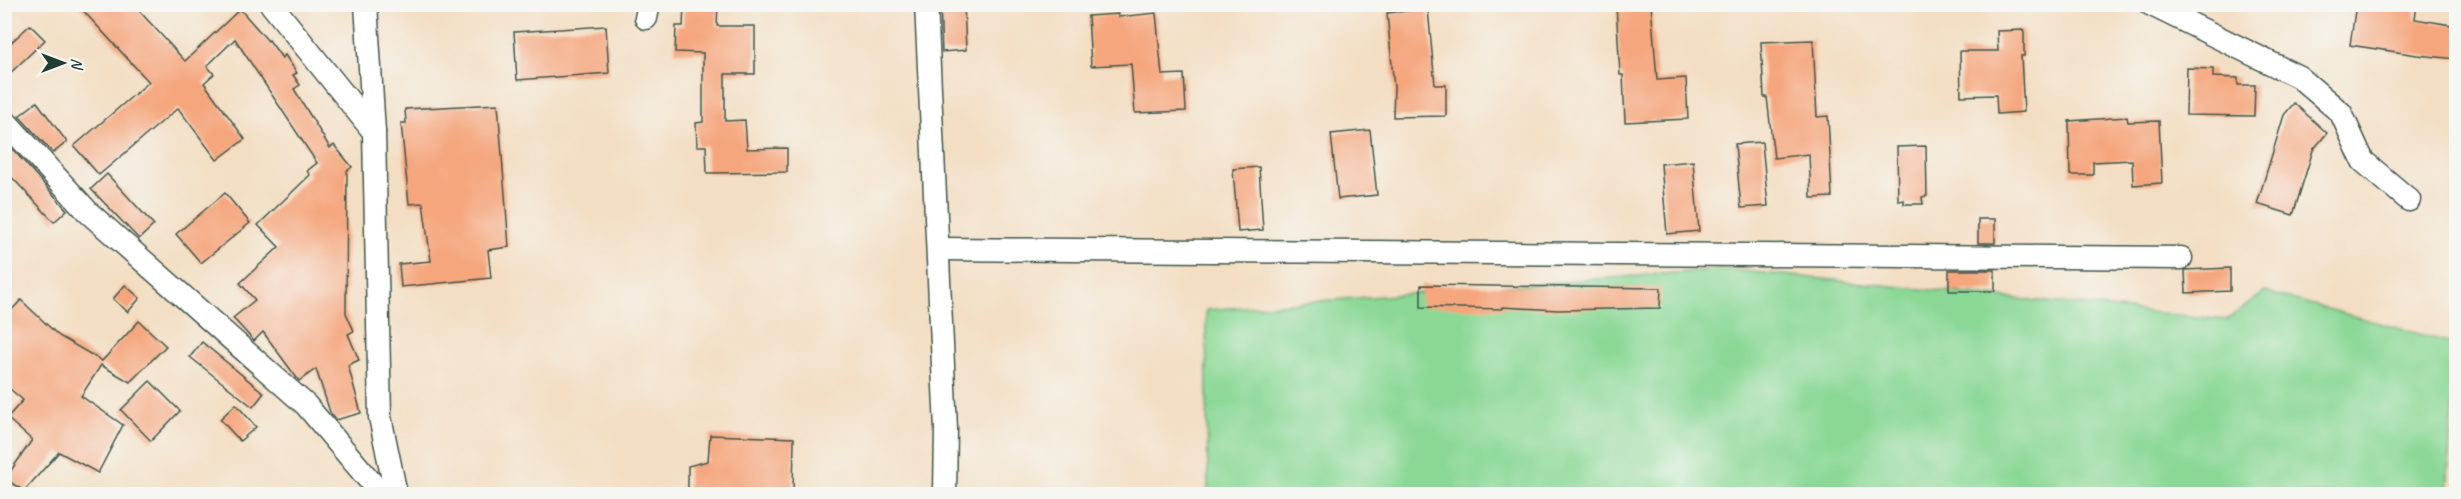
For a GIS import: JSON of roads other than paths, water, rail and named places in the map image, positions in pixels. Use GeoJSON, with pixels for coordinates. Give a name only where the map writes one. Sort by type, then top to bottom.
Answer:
{"type":"FeatureCollection","features":[{"type":"Feature","properties":{"kind":"street"},"geometry":{"type":"LineString","coordinates":[[271,4],[374,132]]}},
{"type":"Feature","properties":{"kind":"street"},"geometry":{"type":"LineString","coordinates":[[366,4],[374,132],[380,417],[396,495]]}},
{"type":"Feature","properties":{"kind":"street"},"geometry":{"type":"LineString","coordinates":[[926,4],[946,429],[945,495]]}},
{"type":"Feature","properties":{"kind":"street"},"geometry":{"type":"LineString","coordinates":[[2150,4],[2299,77],[2341,113],[2363,161],[2409,200]]}},
{"type":"Feature","properties":{"kind":"street"},"geometry":{"type":"LineString","coordinates":[[4,120],[88,212],[306,405],[381,495]]}},
{"type":"Feature","properties":{"kind":"street"},"geometry":{"type":"LineString","coordinates":[[938,249],[2181,258]]}}]}
